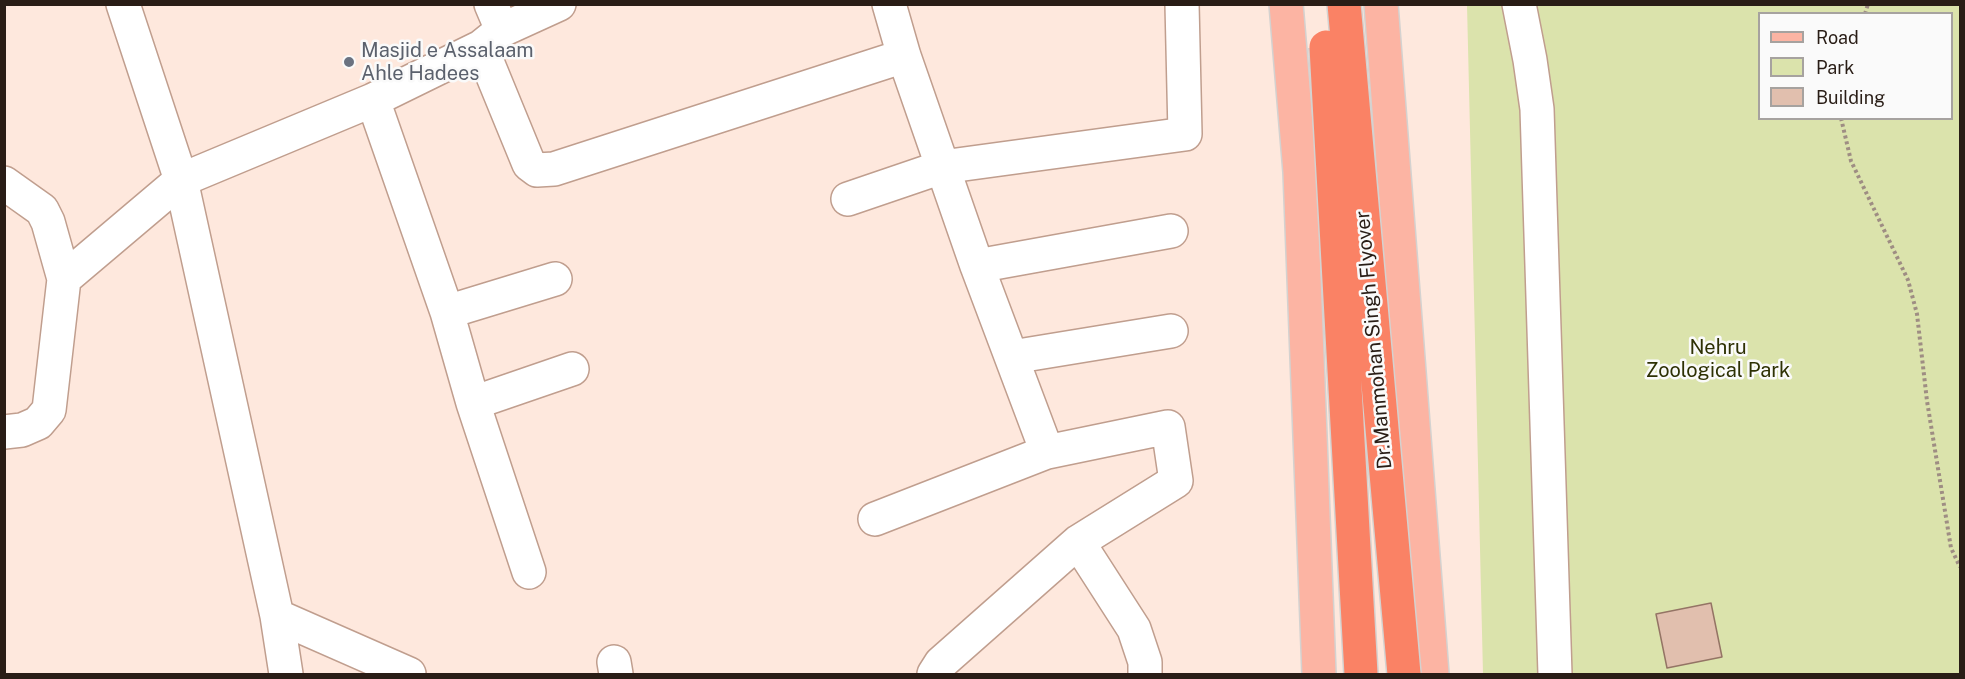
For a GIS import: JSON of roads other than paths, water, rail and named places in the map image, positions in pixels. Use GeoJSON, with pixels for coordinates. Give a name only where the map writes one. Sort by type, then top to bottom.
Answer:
{"type":"FeatureCollection","features":[{"type":"Feature","properties":{"kind":"highway","name":"Dr.Manmohan Singh Flyover"},"geometry":{"type":"LineString","coordinates":[[1322,4],[1325,21],[1360,675]]}},
{"type":"Feature","properties":{"kind":"highway","name":"Dr.Manmohan Singh Flyover"},"geometry":{"type":"LineString","coordinates":[[1344,4],[1404,675]]}},
{"type":"Feature","properties":{"kind":"main road"},"geometry":{"type":"LineString","coordinates":[[1286,4],[1299,172],[1319,675]]}},
{"type":"Feature","properties":{"kind":"main road"},"geometry":{"type":"LineString","coordinates":[[1381,4],[1432,675]]}},
{"type":"Feature","properties":{"kind":"main road"},"geometry":{"type":"LineString","coordinates":[[1299,172],[1392,152]]}},
{"type":"Feature","properties":{"kind":"street"},"geometry":{"type":"LineString","coordinates":[[123,4],[181,180],[277,616],[286,675]]}},
{"type":"Feature","properties":{"kind":"street"},"geometry":{"type":"LineString","coordinates":[[64,279],[181,180],[373,100],[491,27],[559,4]]}},
{"type":"Feature","properties":{"kind":"street"},"geometry":{"type":"LineString","coordinates":[[889,4],[904,56],[942,167],[1047,452]]}},
{"type":"Feature","properties":{"kind":"street"},"geometry":{"type":"LineString","coordinates":[[848,199],[942,167],[1185,134],[1182,4]]}},
{"type":"Feature","properties":{"kind":"street"},"geometry":{"type":"LineString","coordinates":[[1519,4],[1537,109],[1555,675]]}},
{"type":"Feature","properties":{"kind":"street"},"geometry":{"type":"LineString","coordinates":[[491,27],[529,164],[537,170],[554,169],[904,56]]}},
{"type":"Feature","properties":{"kind":"street"},"geometry":{"type":"LineString","coordinates":[[373,100],[447,312],[473,403],[529,572]]}},
{"type":"Feature","properties":{"kind":"street"},"geometry":{"type":"LineString","coordinates":[[4,183],[42,210],[48,222],[64,279],[49,410],[38,423],[22,430],[4,432]]}},
{"type":"Feature","properties":{"kind":"street"},"geometry":{"type":"LineString","coordinates":[[977,266],[1171,231]]}},
{"type":"Feature","properties":{"kind":"street"},"geometry":{"type":"LineString","coordinates":[[447,312],[555,279]]}},
{"type":"Feature","properties":{"kind":"street"},"geometry":{"type":"LineString","coordinates":[[1012,357],[1172,331]]}},
{"type":"Feature","properties":{"kind":"street"},"geometry":{"type":"LineString","coordinates":[[473,403],[572,369]]}},
{"type":"Feature","properties":{"kind":"street"},"geometry":{"type":"LineString","coordinates":[[874,519],[1047,452],[1168,427],[1176,481],[1078,542],[941,663],[934,675]]}},
{"type":"Feature","properties":{"kind":"street"},"geometry":{"type":"LineString","coordinates":[[1078,542],[1134,629],[1145,662],[1145,675]]}},
{"type":"Feature","properties":{"kind":"street"},"geometry":{"type":"LineString","coordinates":[[277,616],[409,675]]}},
{"type":"Feature","properties":{"kind":"place","name":"Masjid e Assalaam Ahle Hadees"},"geometry":{"type":"Point","coordinates":[349,62]}},
{"type":"Feature","properties":{"kind":"park label","name":"Nehru Zoological Park"},"geometry":{"type":"Point","coordinates":[1718,360]}}]}
